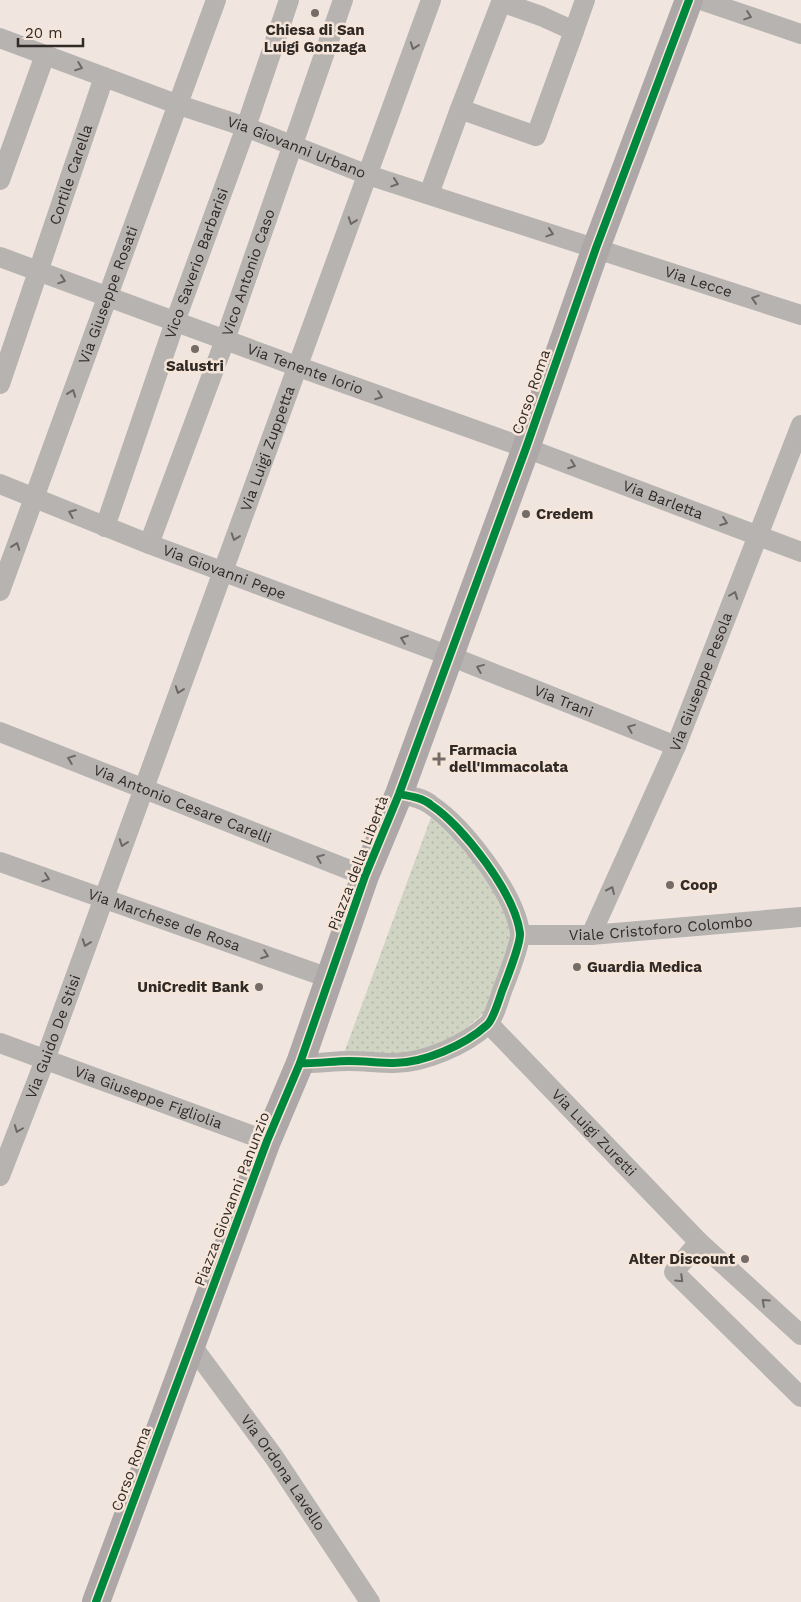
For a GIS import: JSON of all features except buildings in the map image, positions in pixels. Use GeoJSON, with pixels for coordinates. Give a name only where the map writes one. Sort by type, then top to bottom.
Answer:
{"type":"FeatureCollection","features":[{"type":"Feature","properties":{"kind":"street","name":"Via Giuseppe Rosati"},"geometry":{"type":"LineString","coordinates":[[0,591],[216,0]]}},
{"type":"Feature","properties":{"kind":"street","name":"Vico Saverio Barbarisi"},"geometry":{"type":"LineString","coordinates":[[104,527],[290,0]]}},
{"type":"Feature","properties":{"kind":"street","name":"Vico Antonio Caso"},"geometry":{"type":"LineString","coordinates":[[149,544],[225,340],[342,0]]}},
{"type":"Feature","properties":{"kind":"street","name":"Via Luigi Zuppetta"},"geometry":{"type":"LineString","coordinates":[[103,898],[431,0]]}},
{"type":"Feature","properties":{"kind":"street"},"geometry":{"type":"LineString","coordinates":[[460,109],[536,136],[585,0]]}},
{"type":"Feature","properties":{"kind":"street","name":"Corso Roma"},"geometry":{"type":"LineString","coordinates":[[399,794],[526,448],[596,248],[689,0]]}},
{"type":"Feature","properties":{"kind":"street"},"geometry":{"type":"LineString","coordinates":[[702,0],[801,34]]}},
{"type":"Feature","properties":{"kind":"street"},"geometry":{"type":"LineString","coordinates":[[429,194],[501,1],[542,16],[574,31]]}},
{"type":"Feature","properties":{"kind":"street","name":"Via Giovanni Urbano"},"geometry":{"type":"LineString","coordinates":[[0,38],[179,105],[246,127],[368,175],[596,248]]}},
{"type":"Feature","properties":{"kind":"street"},"geometry":{"type":"LineString","coordinates":[[0,180],[45,55]]}},
{"type":"Feature","properties":{"kind":"street","name":"Cortile Carella"},"geometry":{"type":"LineString","coordinates":[[0,384],[104,77]]}},
{"type":"Feature","properties":{"kind":"street","name":"Via Lecce"},"geometry":{"type":"LineString","coordinates":[[596,248],[801,314]]}},
{"type":"Feature","properties":{"kind":"street","name":"Via Tenente Iorio"},"geometry":{"type":"LineString","coordinates":[[0,257],[526,448]]}},
{"type":"Feature","properties":{"kind":"street","name":"Via Giuseppe Pesola"},"geometry":{"type":"LineString","coordinates":[[591,935],[676,746],[801,425]]}},
{"type":"Feature","properties":{"kind":"street","name":"Via Barletta"},"geometry":{"type":"LineString","coordinates":[[526,448],[801,552]]}},
{"type":"Feature","properties":{"kind":"street","name":"Via Giovanni Pepe"},"geometry":{"type":"LineString","coordinates":[[0,484],[104,527],[450,656]]}},
{"type":"Feature","properties":{"kind":"street","name":"Via Trani"},"geometry":{"type":"LineString","coordinates":[[450,656],[676,746]]}},
{"type":"Feature","properties":{"kind":"street","name":"Via Antonio Cesare Carelli"},"geometry":{"type":"LineString","coordinates":[[0,732],[365,876]]}},
{"type":"Feature","properties":{"kind":"street","name":"Piazza della Libertà"},"geometry":{"type":"LineString","coordinates":[[300,1063],[365,876],[399,794],[411,796],[431,804],[452,823],[486,862],[508,897],[520,935]]}},
{"type":"Feature","properties":{"kind":"street","name":"Via Marchese de Rosa"},"geometry":{"type":"LineString","coordinates":[[0,862],[329,978]]}},
{"type":"Feature","properties":{"kind":"street","name":"Via Guido De Stisi"},"geometry":{"type":"LineString","coordinates":[[0,1176],[45,1060],[103,898]]}},
{"type":"Feature","properties":{"kind":"street","name":"Viale Cristoforo Colombo"},"geometry":{"type":"LineString","coordinates":[[520,935],[591,935],[801,917]]}},
{"type":"Feature","properties":{"kind":"street"},"geometry":{"type":"LineString","coordinates":[[300,1063],[317,1064],[348,1061],[396,1063],[425,1059],[460,1044],[489,1024],[520,935]]}},
{"type":"Feature","properties":{"kind":"street","name":"Via Luigi Zuretti"},"geometry":{"type":"LineString","coordinates":[[489,1024],[699,1242],[801,1335]]}},
{"type":"Feature","properties":{"kind":"street","name":"Via Giuseppe Figliolia"},"geometry":{"type":"LineString","coordinates":[[0,1043],[267,1141]]}},
{"type":"Feature","properties":{"kind":"street","name":"Piazza Giovanni Panunzio"},"geometry":{"type":"LineString","coordinates":[[192,1346],[267,1141],[300,1063]]}},
{"type":"Feature","properties":{"kind":"street"},"geometry":{"type":"LineString","coordinates":[[699,1242],[674,1272],[801,1397]]}},
{"type":"Feature","properties":{"kind":"street","name":"Corso Roma"},"geometry":{"type":"LineString","coordinates":[[96,1602],[192,1346]]}},
{"type":"Feature","properties":{"kind":"street","name":"Via Ordona Lavello"},"geometry":{"type":"LineString","coordinates":[[192,1346],[274,1457],[370,1602]]}},
{"type":"Feature","properties":{"kind":"green space"},"geometry":{"type":"Polygon","coordinates":[[[433,812],[491,882],[513,932],[485,1012],[452,1040],[395,1059],[344,1053],[433,812]]]}},
{"type":"Feature","properties":{"kind":"cycle path"},"geometry":{"type":"LineString","coordinates":[[96,1602],[267,1141],[300,1063],[365,876],[399,794],[526,448],[596,248],[689,0]]}},
{"type":"Feature","properties":{"kind":"cycle path"},"geometry":{"type":"LineString","coordinates":[[300,1063],[349,1061],[394,1063],[418,1060],[444,1052],[478,1032],[487,1025],[498,1004],[520,938],[516,917],[509,900],[486,863],[444,815],[424,801],[399,794]]}},
{"type":"Feature","properties":{"kind":"place","name":"Chiesa di San Luigi Gonzaga"},"geometry":{"type":"Point","coordinates":[315,13]}},
{"type":"Feature","properties":{"kind":"place","name":"Salustri"},"geometry":{"type":"Point","coordinates":[195,349]}},
{"type":"Feature","properties":{"kind":"place","name":"Credem"},"geometry":{"type":"Point","coordinates":[526,514]}},
{"type":"Feature","properties":{"kind":"place","name":"Farmacia dell'Immacolata"},"geometry":{"type":"Point","coordinates":[439,759]}},
{"type":"Feature","properties":{"kind":"place","name":"Coop"},"geometry":{"type":"Point","coordinates":[670,885]}},
{"type":"Feature","properties":{"kind":"place","name":"Guardia Medica"},"geometry":{"type":"Point","coordinates":[577,967]}},
{"type":"Feature","properties":{"kind":"place","name":"UniCredit Bank"},"geometry":{"type":"Point","coordinates":[259,987]}},
{"type":"Feature","properties":{"kind":"place","name":"Alter Discount"},"geometry":{"type":"Point","coordinates":[745,1259]}}]}
